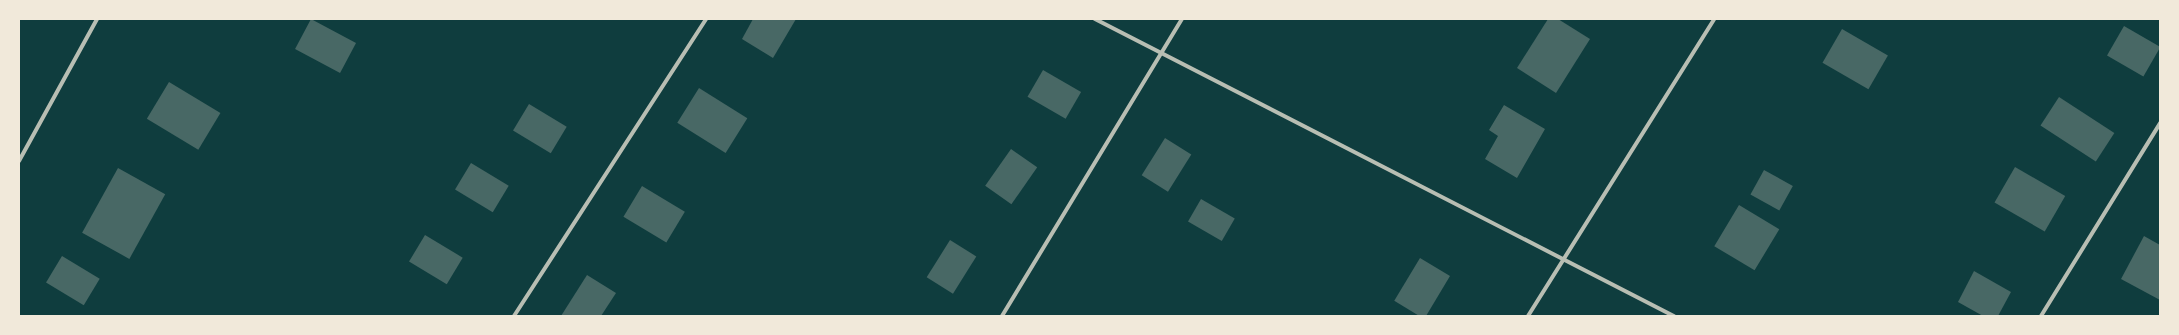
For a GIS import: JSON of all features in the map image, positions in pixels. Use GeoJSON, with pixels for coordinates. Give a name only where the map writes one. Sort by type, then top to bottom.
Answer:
{"type":"FeatureCollection","features":[{"type":"Feature","properties":{"kind":"street"},"geometry":{"type":"LineString","coordinates":[[19,161],[97,19]]}},
{"type":"Feature","properties":{"kind":"street"},"geometry":{"type":"LineString","coordinates":[[514,316],[706,19]]}},
{"type":"Feature","properties":{"kind":"street"},"geometry":{"type":"LineString","coordinates":[[1095,19],[1674,316]]}},
{"type":"Feature","properties":{"kind":"street"},"geometry":{"type":"LineString","coordinates":[[1002,316],[1164,54],[1182,19]]}},
{"type":"Feature","properties":{"kind":"street"},"geometry":{"type":"LineString","coordinates":[[1528,316],[1562,258],[1714,19]]}},
{"type":"Feature","properties":{"kind":"street"},"geometry":{"type":"LineString","coordinates":[[2041,316],[2160,122]]}},
{"type":"Feature","properties":{"kind":"building"},"geometry":{"type":"Polygon","coordinates":[[[311,19],[356,43],[340,73],[295,49],[311,19]]]}},
{"type":"Feature","properties":{"kind":"building"},"geometry":{"type":"Polygon","coordinates":[[[753,19],[796,19],[773,58],[742,39],[753,19]]]}},
{"type":"Feature","properties":{"kind":"building"},"geometry":{"type":"Polygon","coordinates":[[[1548,19],[1558,19],[1590,39],[1556,93],[1517,68],[1548,19]]]}},
{"type":"Feature","properties":{"kind":"building"},"geometry":{"type":"Polygon","coordinates":[[[2124,26],[2160,47],[2143,76],[2107,55],[2124,26]]]}},
{"type":"Feature","properties":{"kind":"building"},"geometry":{"type":"Polygon","coordinates":[[[1842,29],[1888,56],[1868,89],[1822,63],[1842,29]]]}},
{"type":"Feature","properties":{"kind":"building"},"geometry":{"type":"Polygon","coordinates":[[[1043,70],[1081,92],[1066,119],[1028,97],[1043,70]]]}},
{"type":"Feature","properties":{"kind":"building"},"geometry":{"type":"Polygon","coordinates":[[[169,82],[220,113],[198,150],[147,119],[169,82]]]}},
{"type":"Feature","properties":{"kind":"building"},"geometry":{"type":"Polygon","coordinates":[[[699,88],[747,118],[726,153],[677,123],[699,88]]]}},
{"type":"Feature","properties":{"kind":"building"},"geometry":{"type":"Polygon","coordinates":[[[2059,97],[2114,133],[2096,161],[2040,126],[2059,97]]]}},
{"type":"Feature","properties":{"kind":"building"},"geometry":{"type":"Polygon","coordinates":[[[529,104],[567,127],[551,153],[513,131],[529,104]]]}},
{"type":"Feature","properties":{"kind":"building"},"geometry":{"type":"Polygon","coordinates":[[[1504,105],[1545,129],[1517,178],[1485,159],[1498,136],[1489,130],[1504,105]]]}},
{"type":"Feature","properties":{"kind":"building"},"geometry":{"type":"Polygon","coordinates":[[[1165,138],[1191,154],[1168,192],[1142,175],[1165,138]]]}},
{"type":"Feature","properties":{"kind":"building"},"geometry":{"type":"Polygon","coordinates":[[[1011,149],[1037,167],[1011,204],[985,186],[1011,149]]]}},
{"type":"Feature","properties":{"kind":"building"},"geometry":{"type":"Polygon","coordinates":[[[471,163],[509,186],[493,212],[455,190],[471,163]]]}},
{"type":"Feature","properties":{"kind":"building"},"geometry":{"type":"Polygon","coordinates":[[[2015,167],[2065,196],[2045,232],[1994,203],[2015,167]]]}},
{"type":"Feature","properties":{"kind":"building"},"geometry":{"type":"Polygon","coordinates":[[[118,168],[165,194],[129,259],[82,233],[118,168]]]}},
{"type":"Feature","properties":{"kind":"building"},"geometry":{"type":"Polygon","coordinates":[[[1764,170],[1793,186],[1779,210],[1750,194],[1764,170]]]}},
{"type":"Feature","properties":{"kind":"building"},"geometry":{"type":"Polygon","coordinates":[[[642,186],[685,212],[666,243],[623,217],[642,186]]]}},
{"type":"Feature","properties":{"kind":"building"},"geometry":{"type":"Polygon","coordinates":[[[1201,199],[1235,218],[1222,241],[1188,222],[1201,199]]]}},
{"type":"Feature","properties":{"kind":"building"},"geometry":{"type":"Polygon","coordinates":[[[1739,205],[1779,229],[1755,270],[1714,246],[1739,205]]]}},
{"type":"Feature","properties":{"kind":"building"},"geometry":{"type":"Polygon","coordinates":[[[425,235],[463,258],[447,284],[409,262],[425,235]]]}},
{"type":"Feature","properties":{"kind":"building"},"geometry":{"type":"Polygon","coordinates":[[[2144,236],[2160,245],[2160,300],[2121,279],[2144,236]]]}},
{"type":"Feature","properties":{"kind":"building"},"geometry":{"type":"Polygon","coordinates":[[[950,240],[976,256],[953,294],[927,277],[950,240]]]}},
{"type":"Feature","properties":{"kind":"building"},"geometry":{"type":"Polygon","coordinates":[[[62,256],[100,279],[84,305],[46,283],[62,256]]]}},
{"type":"Feature","properties":{"kind":"building"},"geometry":{"type":"Polygon","coordinates":[[[1420,258],[1450,276],[1426,316],[1419,316],[1394,301],[1420,258]]]}},
{"type":"Feature","properties":{"kind":"building"},"geometry":{"type":"Polygon","coordinates":[[[1974,271],[2011,292],[1998,316],[1983,316],[1958,302],[1974,271]]]}},
{"type":"Feature","properties":{"kind":"building"},"geometry":{"type":"Polygon","coordinates":[[[587,275],[616,293],[601,316],[561,316],[587,275]]]}}]}
